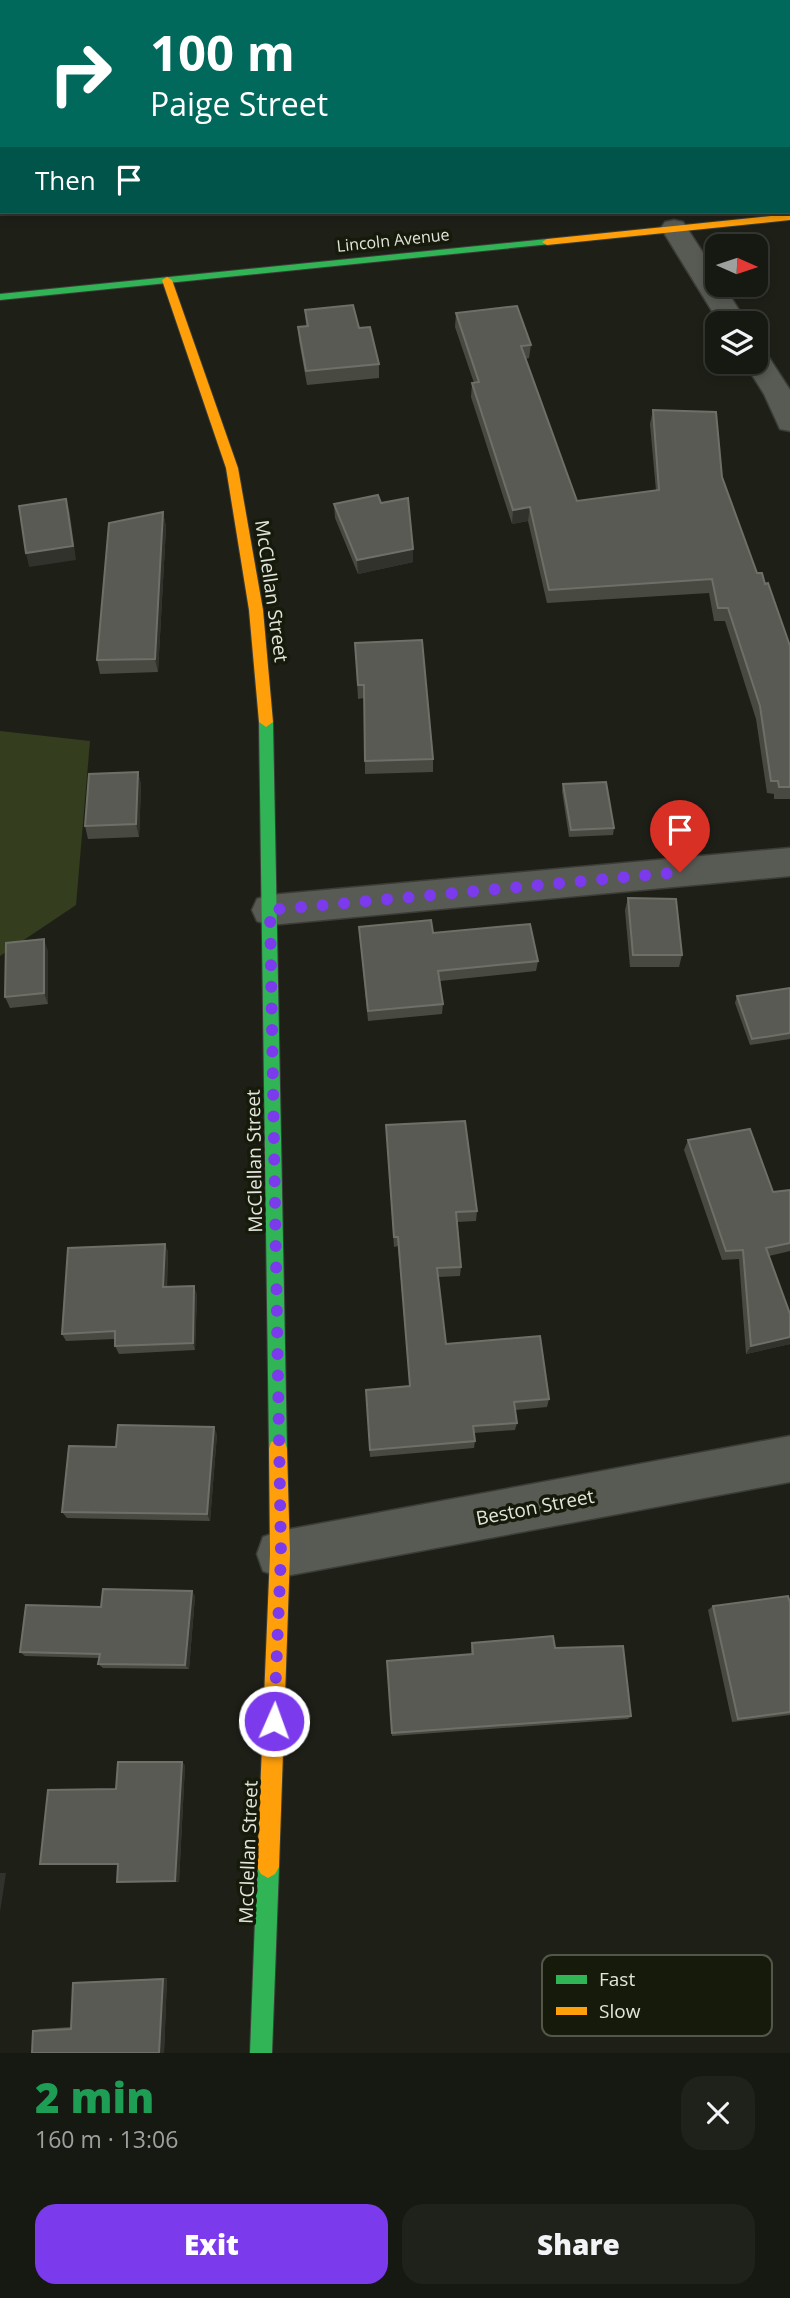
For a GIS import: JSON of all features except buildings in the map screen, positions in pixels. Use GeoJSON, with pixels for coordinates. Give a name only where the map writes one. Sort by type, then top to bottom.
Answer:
{"type":"FeatureCollection","features":[{"type":"Feature","properties":{"kind":"street","name":"Lincoln Avenue"},"geometry":{"type":"LineString","coordinates":[[0,297],[790,217]]}},
{"type":"Feature","properties":{"kind":"street"},"geometry":{"type":"LineString","coordinates":[[674,228],[726,311]]}},
{"type":"Feature","properties":{"kind":"street","name":"McClellan Street"},"geometry":{"type":"LineString","coordinates":[[167,281],[232,468],[259,637],[267,736],[281,1555],[261,2053]]}},
{"type":"Feature","properties":{"kind":"street"},"geometry":{"type":"LineString","coordinates":[[765,374],[790,422]]}},
{"type":"Feature","properties":{"kind":"street"},"geometry":{"type":"LineString","coordinates":[[270,910],[790,862]]}},
{"type":"Feature","properties":{"kind":"street","name":"Beston Street"},"geometry":{"type":"LineString","coordinates":[[281,1555],[790,1459]]}},
{"type":"Feature","properties":{"kind":"green space"},"geometry":{"type":"Polygon","coordinates":[[[0,731],[90,741],[76,905],[0,956],[0,731]]]}},
{"type":"Feature","properties":{"kind":"traffic: fast"},"geometry":{"type":"LineString","coordinates":[[0,297],[547,242]]}},
{"type":"Feature","properties":{"kind":"traffic: fast"},"geometry":{"type":"LineString","coordinates":[[266,722],[278,1449]]}},
{"type":"Feature","properties":{"kind":"traffic: fast"},"geometry":{"type":"LineString","coordinates":[[261,2053],[268,1867]]}},
{"type":"Feature","properties":{"kind":"traffic: slow"},"geometry":{"type":"LineString","coordinates":[[547,242],[790,217]]}},
{"type":"Feature","properties":{"kind":"traffic: slow"},"geometry":{"type":"LineString","coordinates":[[167,280],[232,468],[256,610],[266,722]]}},
{"type":"Feature","properties":{"kind":"traffic: slow"},"geometry":{"type":"LineString","coordinates":[[268,1867],[280,1554],[278,1449]]}},
{"type":"Feature","properties":{"kind":"route"},"geometry":{"type":"LineString","coordinates":[[274,1721],[281,1555],[270,910],[680,872]]}}]}
